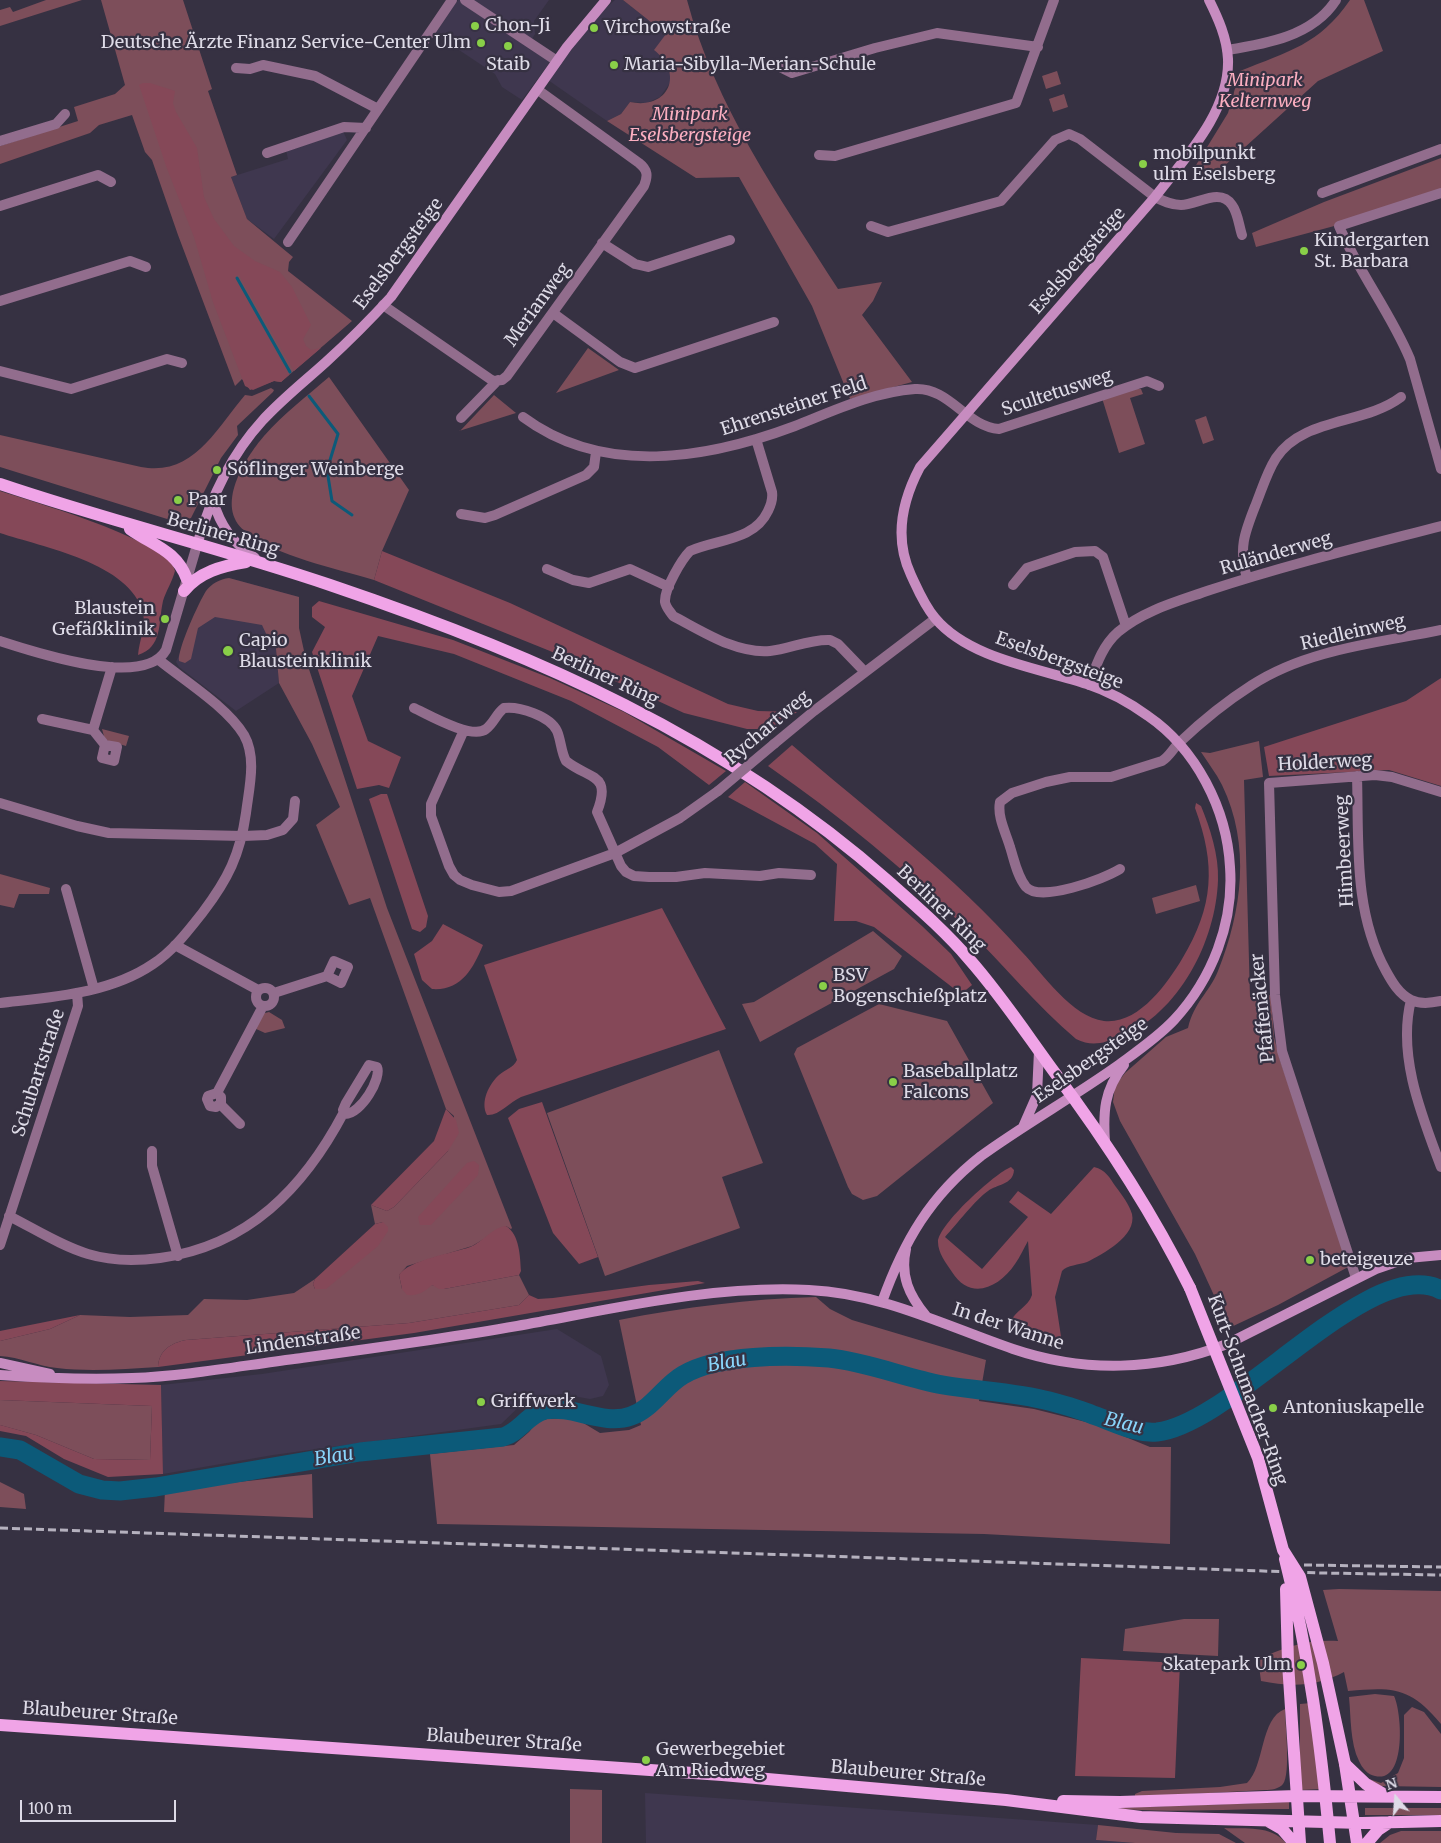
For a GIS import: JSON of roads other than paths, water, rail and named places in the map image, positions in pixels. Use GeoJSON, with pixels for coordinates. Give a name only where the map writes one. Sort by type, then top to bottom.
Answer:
{"type":"FeatureCollection","features":[{"type":"Feature","properties":{"kind":"main road","name":"Berliner Ring"},"geometry":{"type":"LineString","coordinates":[[0,484],[122,524],[329,585],[493,645],[610,697],[712,751],[754,778],[819,825],[909,900],[968,958],[1073,1097]]}},
{"type":"Feature","properties":{"kind":"main road"},"geometry":{"type":"LineString","coordinates":[[122,524],[173,555],[180,563],[185,585],[204,574],[228,565],[251,561]]}},
{"type":"Feature","properties":{"kind":"main road","name":"Kurt-Schumacher-Ring"},"geometry":{"type":"LineString","coordinates":[[1073,1097],[1105,1142],[1165,1238],[1190,1288],[1258,1458],[1283,1552],[1309,1667],[1322,1758],[1330,1843]]}},
{"type":"Feature","properties":{"kind":"main road"},"geometry":{"type":"LineString","coordinates":[[1283,1552],[1300,1577],[1323,1663],[1345,1764],[1357,1843]]}},
{"type":"Feature","properties":{"kind":"main road"},"geometry":{"type":"LineString","coordinates":[[1283,1552],[1300,1843]]}},
{"type":"Feature","properties":{"kind":"main road","name":"Blaubeurer Straße"},"geometry":{"type":"LineString","coordinates":[[0,1725],[722,1775],[1006,1800]]}},
{"type":"Feature","properties":{"kind":"main road"},"geometry":{"type":"LineString","coordinates":[[1345,1764],[1366,1784],[1388,1796]]}},
{"type":"Feature","properties":{"kind":"main road"},"geometry":{"type":"LineString","coordinates":[[1006,1800],[1120,1802],[1296,1796],[1441,1797]]}},
{"type":"Feature","properties":{"kind":"main road"},"geometry":{"type":"LineString","coordinates":[[1006,1800],[1141,1817],[1355,1822],[1441,1821]]}},
{"type":"Feature","properties":{"kind":"main road"},"geometry":{"type":"LineString","coordinates":[[1266,1820],[1282,1828],[1294,1843]]}},
{"type":"Feature","properties":{"kind":"main road"},"geometry":{"type":"LineString","coordinates":[[1367,1843],[1378,1830],[1390,1822]]}},
{"type":"Feature","properties":{"kind":"street"},"geometry":{"type":"LineString","coordinates":[[288,242],[452,0]]}},
{"type":"Feature","properties":{"kind":"street"},"geometry":{"type":"LineString","coordinates":[[464,0],[557,61]]}},
{"type":"Feature","properties":{"kind":"street","name":"Eselsbergsteige"},"geometry":{"type":"LineString","coordinates":[[197,545],[213,500],[235,456],[262,421],[383,306],[436,235],[557,61],[606,0]]}},
{"type":"Feature","properties":{"kind":"street"},"geometry":{"type":"LineString","coordinates":[[819,155],[835,156],[1016,103],[1054,0]]}},
{"type":"Feature","properties":{"kind":"street","name":"Eselsbergsteige"},"geometry":{"type":"LineString","coordinates":[[882,1302],[896,1264],[910,1236],[938,1197],[966,1168],[1022,1128],[1073,1097],[1137,1052],[1173,1020],[1203,980],[1215,957],[1222,936],[1230,892],[1230,855],[1220,817],[1204,780],[1178,743],[1148,716],[1089,685],[1030,669],[988,653],[948,631],[935,619],[922,600],[908,569],[902,548],[901,530],[904,507],[910,487],[920,467],[1155,196],[1184,160],[1217,108],[1226,77],[1227,50],[1219,21],[1209,0]]}},
{"type":"Feature","properties":{"kind":"street"},"geometry":{"type":"LineString","coordinates":[[1227,50],[1256,46],[1299,32],[1315,23],[1336,0]]}},
{"type":"Feature","properties":{"kind":"street"},"geometry":{"type":"LineString","coordinates":[[780,67],[792,73],[875,48],[937,33],[1038,47]]}},
{"type":"Feature","properties":{"kind":"street"},"geometry":{"type":"LineString","coordinates":[[236,68],[250,69],[263,65],[315,76],[378,109]]}},
{"type":"Feature","properties":{"kind":"street","name":"Merianweg"},"geometry":{"type":"LineString","coordinates":[[461,418],[498,380],[507,376],[644,186],[647,178],[645,168],[538,90]]}},
{"type":"Feature","properties":{"kind":"street"},"geometry":{"type":"LineString","coordinates":[[0,141],[56,124],[65,114]]}},
{"type":"Feature","properties":{"kind":"street"},"geometry":{"type":"LineString","coordinates":[[267,153],[344,126],[366,128]]}},
{"type":"Feature","properties":{"kind":"street"},"geometry":{"type":"LineString","coordinates":[[871,226],[888,232],[1001,201],[1055,140],[1069,134],[1080,139],[1155,196],[1166,202],[1184,205],[1216,197],[1225,198],[1232,205],[1242,235]]}},
{"type":"Feature","properties":{"kind":"street"},"geometry":{"type":"LineString","coordinates":[[1322,193],[1441,148]]}},
{"type":"Feature","properties":{"kind":"street"},"geometry":{"type":"LineString","coordinates":[[0,206],[98,175],[111,182]]}},
{"type":"Feature","properties":{"kind":"street"},"geometry":{"type":"LineString","coordinates":[[1441,193],[1339,226],[1352,257],[1404,343],[1441,469]]}},
{"type":"Feature","properties":{"kind":"street"},"geometry":{"type":"LineString","coordinates":[[602,243],[635,264],[648,267],[730,240]]}},
{"type":"Feature","properties":{"kind":"street"},"geometry":{"type":"LineString","coordinates":[[0,301],[130,260],[146,267]]}},
{"type":"Feature","properties":{"kind":"street"},"geometry":{"type":"LineString","coordinates":[[383,306],[489,379],[498,380]]}},
{"type":"Feature","properties":{"kind":"street"},"geometry":{"type":"LineString","coordinates":[[553,313],[620,362],[635,368],[774,322]]}},
{"type":"Feature","properties":{"kind":"street"},"geometry":{"type":"LineString","coordinates":[[0,371],[71,389],[167,359],[182,363]]}},
{"type":"Feature","properties":{"kind":"street","name":"Scultetusweg"},"geometry":{"type":"LineString","coordinates":[[967,413],[981,424],[990,428],[998,428],[1147,381],[1159,386]]}},
{"type":"Feature","properties":{"kind":"street","name":"Ehrensteiner Feld"},"geometry":{"type":"LineString","coordinates":[[523,417],[552,436],[596,452],[633,457],[675,456],[719,449],[756,439],[867,399],[916,389],[939,395],[967,413]]}},
{"type":"Feature","properties":{"kind":"street"},"geometry":{"type":"LineString","coordinates":[[1248,578],[1242,557],[1247,528],[1271,465],[1282,450],[1295,439],[1308,432],[1374,412],[1401,397]]}},
{"type":"Feature","properties":{"kind":"street"},"geometry":{"type":"LineString","coordinates":[[756,439],[773,497],[761,523],[752,531],[690,551],[684,557],[668,587],[665,602],[668,609],[674,616],[740,648],[768,651],[812,641],[830,640],[838,644],[865,672]]}},
{"type":"Feature","properties":{"kind":"street"},"geometry":{"type":"LineString","coordinates":[[461,514],[484,518],[495,515],[586,475],[594,467],[596,452]]}},
{"type":"Feature","properties":{"kind":"street"},"geometry":{"type":"LineString","coordinates":[[213,500],[217,516],[227,533],[246,552],[264,565]]}},
{"type":"Feature","properties":{"kind":"street","name":"Ruländerweg"},"geometry":{"type":"LineString","coordinates":[[1089,685],[1103,650],[1126,626],[1145,614],[1248,578],[1441,526]]}},
{"type":"Feature","properties":{"kind":"street"},"geometry":{"type":"LineString","coordinates":[[0,641],[69,662],[112,667],[143,665],[159,660],[166,650],[197,545]]}},
{"type":"Feature","properties":{"kind":"street"},"geometry":{"type":"LineString","coordinates":[[1013,585],[1027,568],[1075,552],[1096,551],[1103,557],[1126,626]]}},
{"type":"Feature","properties":{"kind":"street"},"geometry":{"type":"LineString","coordinates":[[547,570],[573,580],[589,583],[630,569],[668,587]]}},
{"type":"Feature","properties":{"kind":"street","name":"Rychartweg"},"geometry":{"type":"LineString","coordinates":[[464,730],[435,795],[430,811],[449,866],[460,880],[490,892],[511,890],[615,853],[680,818],[718,791],[774,744],[935,619]]}},
{"type":"Feature","properties":{"kind":"street","name":"Riedleinweg"},"geometry":{"type":"LineString","coordinates":[[1120,869],[1088,882],[1053,892],[1033,892],[1020,877],[1000,815],[1000,802],[1012,793],[1046,782],[1070,777],[1111,777],[1154,765],[1168,757],[1178,743],[1250,686],[1293,664],[1327,653],[1441,630]]}},
{"type":"Feature","properties":{"kind":"street"},"geometry":{"type":"LineString","coordinates":[[0,1003],[94,989],[152,964],[175,945],[207,906],[230,872],[242,836],[251,769],[248,745],[231,719],[159,660]]}},
{"type":"Feature","properties":{"kind":"street"},"geometry":{"type":"LineString","coordinates":[[93,730],[112,667]]}},
{"type":"Feature","properties":{"kind":"street"},"geometry":{"type":"LineString","coordinates":[[414,708],[464,730],[476,733],[485,730],[493,722],[498,712],[504,708],[512,707],[543,718],[553,724],[558,732],[566,762],[595,776],[600,781],[603,797],[597,812],[615,853],[626,872],[634,876],[676,878],[705,873],[760,876],[779,873],[811,875]]}},
{"type":"Feature","properties":{"kind":"street"},"geometry":{"type":"LineString","coordinates":[[42,719],[93,730],[105,744]]}},
{"type":"Feature","properties":{"kind":"street","name":"Holderweg"},"geometry":{"type":"LineString","coordinates":[[1269,783],[1357,776],[1392,778],[1441,792]]}},
{"type":"Feature","properties":{"kind":"street","name":"Himbeerweg"},"geometry":{"type":"LineString","coordinates":[[1357,776],[1360,878],[1365,919],[1371,940],[1396,988],[1411,1000]]}},
{"type":"Feature","properties":{"kind":"street","name":"Pfaffenäcker"},"geometry":{"type":"LineString","coordinates":[[1269,783],[1275,995],[1282,1051],[1356,1278]]}},
{"type":"Feature","properties":{"kind":"street"},"geometry":{"type":"LineString","coordinates":[[0,802],[109,834],[242,836],[267,835],[283,830],[293,819],[295,801]]}},
{"type":"Feature","properties":{"kind":"street"},"geometry":{"type":"LineString","coordinates":[[66,889],[94,989]]}},
{"type":"Feature","properties":{"kind":"street"},"geometry":{"type":"LineString","coordinates":[[175,945],[258,990],[267,987],[274,993]]}},
{"type":"Feature","properties":{"kind":"street"},"geometry":{"type":"LineString","coordinates":[[274,993],[326,976]]}},
{"type":"Feature","properties":{"kind":"street"},"geometry":{"type":"LineString","coordinates":[[258,990],[256,999],[263,1006]]}},
{"type":"Feature","properties":{"kind":"street","name":"Schubartstraße"},"geometry":{"type":"LineString","coordinates":[[0,1245],[6,1220],[78,1006],[77,993]]}},
{"type":"Feature","properties":{"kind":"street"},"geometry":{"type":"LineString","coordinates":[[263,1006],[273,1002],[274,993]]}},
{"type":"Feature","properties":{"kind":"street"},"geometry":{"type":"LineString","coordinates":[[1441,1002],[1429,1003],[1411,1000],[1408,1021],[1412,1076],[1441,1167]]}},
{"type":"Feature","properties":{"kind":"street"},"geometry":{"type":"LineString","coordinates":[[240,1124],[220,1104],[212,1107],[207,1103],[208,1096],[217,1093],[263,1006]]}},
{"type":"Feature","properties":{"kind":"street"},"geometry":{"type":"LineString","coordinates":[[1022,1128],[1029,1118],[1037,1095],[1039,1051]]}},
{"type":"Feature","properties":{"kind":"street"},"geometry":{"type":"LineString","coordinates":[[1105,1142],[1103,1117],[1107,1094],[1116,1075],[1137,1052]]}},
{"type":"Feature","properties":{"kind":"street"},"geometry":{"type":"LineString","coordinates":[[6,1220],[88,1254],[129,1260],[178,1256],[228,1238],[282,1200],[318,1158],[344,1112],[346,1103],[365,1069],[369,1065],[374,1065],[378,1069],[378,1076],[360,1108],[350,1114],[344,1112]]}},
{"type":"Feature","properties":{"kind":"street"},"geometry":{"type":"LineString","coordinates":[[152,1151],[152,1166],[178,1256]]}},
{"type":"Feature","properties":{"kind":"street"},"geometry":{"type":"LineString","coordinates":[[910,1236],[905,1255],[905,1283],[915,1302],[926,1316]]}},
{"type":"Feature","properties":{"kind":"street","name":"In der Wanne"},"geometry":{"type":"LineString","coordinates":[[549,1320],[744,1290],[826,1291],[882,1302],[1045,1358],[1093,1366],[1124,1366],[1180,1359],[1204,1353],[1227,1344],[1356,1278],[1392,1262],[1441,1255]]}},
{"type":"Feature","properties":{"kind":"street","name":"Lindenstraße"},"geometry":{"type":"LineString","coordinates":[[0,1375],[132,1378],[169,1375],[400,1345],[549,1320]]}},
{"type":"Feature","properties":{"kind":"street","name":"Lindenstraße"},"geometry":{"type":"LineString","coordinates":[[0,1363],[16,1365],[60,1377]]}},
{"type":"Feature","properties":{"kind":"waterway"},"geometry":{"type":"LineString","coordinates":[[237,278],[290,372]]}},
{"type":"Feature","properties":{"kind":"waterway"},"geometry":{"type":"LineString","coordinates":[[309,396],[338,434],[327,470],[332,501],[352,515]]}},
{"type":"Feature","properties":{"kind":"waterway","name":"Blau"},"geometry":{"type":"LineString","coordinates":[[0,1447],[20,1450],[79,1484],[102,1490],[120,1491],[156,1487],[360,1452],[503,1437],[509,1435],[534,1415],[545,1410],[566,1410],[610,1419],[631,1416],[652,1403],[676,1380],[698,1368],[734,1360],[774,1357],[812,1357],[844,1360],[943,1385],[1036,1398],[1077,1409],[1124,1427],[1140,1431],[1157,1432],[1189,1422],[1224,1401],[1341,1316],[1378,1295],[1412,1285],[1441,1290]]}},
{"type":"Feature","properties":{"kind":"railway"},"geometry":{"type":"LineString","coordinates":[[0,1528],[1322,1573],[1441,1575]]}},
{"type":"Feature","properties":{"kind":"railway"},"geometry":{"type":"LineString","coordinates":[[1304,1565],[1441,1567]]}},
{"type":"Feature","properties":{"kind":"place","name":"Chon-Ji"},"geometry":{"type":"Point","coordinates":[475,26]}},
{"type":"Feature","properties":{"kind":"place","name":"Virchowstraße"},"geometry":{"type":"Point","coordinates":[594,28]}},
{"type":"Feature","properties":{"kind":"place","name":"Deutsche Ärzte Finanz Service-Center Ulm"},"geometry":{"type":"Point","coordinates":[481,43]}},
{"type":"Feature","properties":{"kind":"place","name":"Staib"},"geometry":{"type":"Point","coordinates":[508,46]}},
{"type":"Feature","properties":{"kind":"place","name":"Maria-Sibylla-Merian-Schule"},"geometry":{"type":"Point","coordinates":[614,65]}},
{"type":"Feature","properties":{"kind":"place","name":"mobilpunkt ulm Eselsberg"},"geometry":{"type":"Point","coordinates":[1143,164]}},
{"type":"Feature","properties":{"kind":"place","name":"Kindergarten St. Barbara"},"geometry":{"type":"Point","coordinates":[1304,251]}},
{"type":"Feature","properties":{"kind":"place","name":"Söflinger Weinberge"},"geometry":{"type":"Point","coordinates":[217,470]}},
{"type":"Feature","properties":{"kind":"place","name":"Paar"},"geometry":{"type":"Point","coordinates":[178,500]}},
{"type":"Feature","properties":{"kind":"place","name":"Blaustein Gefäßklinik"},"geometry":{"type":"Point","coordinates":[165,619]}},
{"type":"Feature","properties":{"kind":"place","name":"Capio Blausteinklinik"},"geometry":{"type":"Point","coordinates":[228,651]}},
{"type":"Feature","properties":{"kind":"place","name":"BSV Bogenschießplatz"},"geometry":{"type":"Point","coordinates":[823,986]}},
{"type":"Feature","properties":{"kind":"place","name":"Baseballplatz Falcons"},"geometry":{"type":"Point","coordinates":[893,1082]}},
{"type":"Feature","properties":{"kind":"place","name":"beteigeuze"},"geometry":{"type":"Point","coordinates":[1310,1260]}},
{"type":"Feature","properties":{"kind":"place","name":"Griffwerk"},"geometry":{"type":"Point","coordinates":[481,1402]}},
{"type":"Feature","properties":{"kind":"place","name":"Antoniuskapelle"},"geometry":{"type":"Point","coordinates":[1273,1408]}},
{"type":"Feature","properties":{"kind":"place","name":"Skatepark Ulm"},"geometry":{"type":"Point","coordinates":[1301,1665]}},
{"type":"Feature","properties":{"kind":"place","name":"Gewerbegebiet Am Riedweg"},"geometry":{"type":"Point","coordinates":[646,1760]}},
{"type":"Feature","properties":{"kind":"park label","name":"Minipark Kelternweg"},"geometry":{"type":"Point","coordinates":[1265,91]}},
{"type":"Feature","properties":{"kind":"park label","name":"Minipark Eselsbergsteige"},"geometry":{"type":"Point","coordinates":[690,125]}}]}
